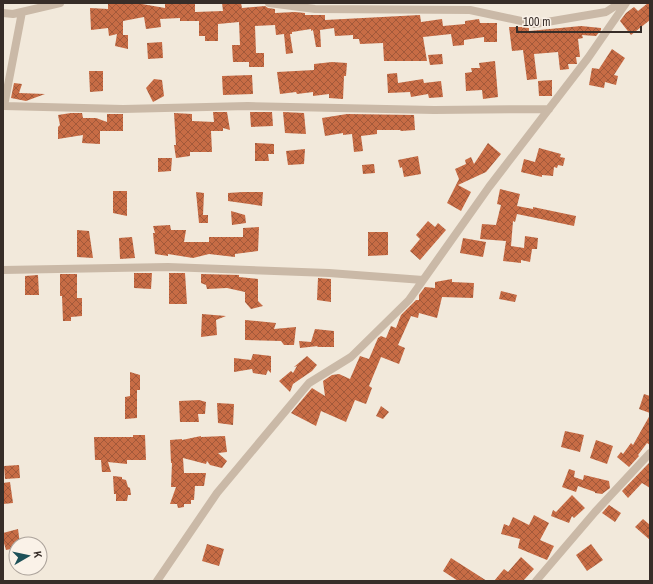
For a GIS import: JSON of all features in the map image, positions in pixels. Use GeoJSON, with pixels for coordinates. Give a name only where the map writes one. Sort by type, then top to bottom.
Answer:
{"type":"FeatureCollection","features":[{"type":"Feature","properties":{"kind":"street"},"geometry":{"type":"LineString","coordinates":[[3,13],[14,14],[60,3]]}},
{"type":"Feature","properties":{"kind":"street"},"geometry":{"type":"LineString","coordinates":[[269,3],[315,9],[471,7],[535,24],[606,12],[620,3]]}},
{"type":"Feature","properties":{"kind":"street"},"geometry":{"type":"LineString","coordinates":[[157,581],[217,493],[309,383],[351,357],[409,300],[489,187],[588,58],[626,3]]}},
{"type":"Feature","properties":{"kind":"street"},"geometry":{"type":"LineString","coordinates":[[22,12],[4,106],[123,109],[248,106],[434,110],[550,109]]}},
{"type":"Feature","properties":{"kind":"street"},"geometry":{"type":"LineString","coordinates":[[3,270],[168,267],[329,273],[423,280]]}},
{"type":"Feature","properties":{"kind":"street"},"geometry":{"type":"LineString","coordinates":[[536,581],[595,512],[650,453]]}},
{"type":"Feature","properties":{"kind":"building"},"geometry":{"type":"Polygon","coordinates":[[[142,3],[165,8],[165,3],[195,3],[195,12],[223,11],[222,3],[241,3],[242,8],[265,6],[275,9],[275,13],[295,12],[305,13],[305,15],[325,15],[325,20],[420,15],[421,22],[442,19],[443,26],[465,24],[465,21],[479,19],[480,23],[497,23],[497,42],[484,42],[484,37],[464,40],[464,45],[453,46],[451,34],[423,37],[427,61],[384,61],[383,43],[360,44],[359,39],[353,39],[353,35],[335,36],[334,28],[320,30],[321,47],[316,47],[313,30],[292,32],[292,34],[290,34],[293,53],[286,54],[284,34],[276,35],[275,25],[255,26],[256,53],[264,53],[264,67],[249,67],[249,62],[233,62],[232,45],[240,45],[239,22],[218,24],[218,41],[205,41],[205,36],[199,36],[199,21],[180,21],[180,18],[160,19],[161,27],[146,29],[144,17],[123,21],[123,35],[128,35],[128,49],[115,46],[117,34],[109,36],[108,28],[91,30],[90,8],[108,9],[108,4],[142,3]]]}},
{"type":"Feature","properties":{"kind":"building"},"geometry":{"type":"Polygon","coordinates":[[[650,3],[650,20],[631,35],[620,21],[626,13],[634,7],[638,11],[650,3]]]}},
{"type":"Feature","properties":{"kind":"building"},"geometry":{"type":"Polygon","coordinates":[[[581,26],[601,28],[601,30],[596,36],[582,35],[583,38],[578,39],[580,57],[576,57],[577,64],[568,64],[569,69],[560,70],[558,52],[534,54],[537,79],[527,80],[523,50],[512,51],[509,27],[529,28],[529,31],[581,26]]]}},
{"type":"Feature","properties":{"kind":"building"},"geometry":{"type":"Polygon","coordinates":[[[162,42],[163,58],[148,59],[147,43],[162,42]]]}},
{"type":"Feature","properties":{"kind":"building"},"geometry":{"type":"Polygon","coordinates":[[[612,49],[625,58],[614,75],[618,76],[616,85],[605,82],[604,88],[589,85],[592,68],[599,69],[612,49]]]}},
{"type":"Feature","properties":{"kind":"building"},"geometry":{"type":"Polygon","coordinates":[[[442,54],[443,64],[430,65],[428,55],[442,54]]]}},
{"type":"Feature","properties":{"kind":"building"},"geometry":{"type":"Polygon","coordinates":[[[495,61],[498,97],[483,99],[482,90],[466,91],[465,73],[472,72],[471,68],[480,68],[479,63],[495,61]]]}},
{"type":"Feature","properties":{"kind":"building"},"geometry":{"type":"Polygon","coordinates":[[[332,62],[347,63],[346,76],[344,76],[343,99],[329,98],[329,94],[313,96],[313,92],[280,94],[277,72],[314,70],[314,64],[332,62]]]}},
{"type":"Feature","properties":{"kind":"building"},"geometry":{"type":"Polygon","coordinates":[[[89,71],[103,71],[103,91],[90,92],[89,71]]]}},
{"type":"Feature","properties":{"kind":"building"},"geometry":{"type":"Polygon","coordinates":[[[397,73],[398,83],[423,79],[424,83],[441,81],[443,97],[429,98],[428,94],[411,97],[410,92],[388,93],[387,74],[397,73]]]}},
{"type":"Feature","properties":{"kind":"building"},"geometry":{"type":"Polygon","coordinates":[[[252,75],[253,94],[223,95],[222,76],[252,75]]]}},
{"type":"Feature","properties":{"kind":"building"},"geometry":{"type":"Polygon","coordinates":[[[154,79],[162,80],[164,96],[153,102],[146,88],[154,79]]]}},
{"type":"Feature","properties":{"kind":"building"},"geometry":{"type":"Polygon","coordinates":[[[552,80],[552,96],[539,96],[538,81],[552,80]]]}},
{"type":"Feature","properties":{"kind":"building"},"geometry":{"type":"Polygon","coordinates":[[[14,83],[22,84],[19,93],[45,94],[26,101],[11,98],[14,83]]]}},
{"type":"Feature","properties":{"kind":"building"},"geometry":{"type":"Polygon","coordinates":[[[213,112],[227,112],[230,130],[223,128],[223,131],[211,131],[212,152],[190,152],[190,156],[176,158],[174,145],[176,145],[174,113],[192,114],[192,121],[214,122],[213,112]]]}},
{"type":"Feature","properties":{"kind":"building"},"geometry":{"type":"Polygon","coordinates":[[[250,112],[272,112],[273,126],[251,127],[250,112]]]}},
{"type":"Feature","properties":{"kind":"building"},"geometry":{"type":"Polygon","coordinates":[[[283,112],[304,113],[306,134],[285,133],[283,112]]]}},
{"type":"Feature","properties":{"kind":"building"},"geometry":{"type":"Polygon","coordinates":[[[82,113],[83,118],[96,118],[107,122],[107,114],[123,114],[123,131],[100,131],[100,144],[82,143],[83,135],[58,139],[58,127],[60,125],[58,115],[82,113]]]}},
{"type":"Feature","properties":{"kind":"building"},"geometry":{"type":"Polygon","coordinates":[[[347,114],[414,115],[415,130],[377,130],[377,134],[361,136],[363,151],[354,152],[352,134],[343,135],[343,133],[325,136],[322,118],[347,114]]]}},
{"type":"Feature","properties":{"kind":"building"},"geometry":{"type":"Polygon","coordinates":[[[255,143],[274,144],[274,154],[268,154],[269,161],[255,161],[255,143]]]}},
{"type":"Feature","properties":{"kind":"building"},"geometry":{"type":"Polygon","coordinates":[[[488,143],[501,154],[486,172],[458,185],[471,192],[461,211],[447,203],[459,179],[455,169],[466,164],[465,160],[471,157],[474,164],[488,143]]]}},
{"type":"Feature","properties":{"kind":"building"},"geometry":{"type":"Polygon","coordinates":[[[539,148],[561,154],[560,157],[565,158],[563,166],[558,165],[557,168],[554,167],[553,176],[542,175],[542,177],[521,172],[524,159],[535,162],[539,148]]]}},
{"type":"Feature","properties":{"kind":"building"},"geometry":{"type":"Polygon","coordinates":[[[305,149],[304,164],[288,165],[286,151],[305,149]]]}},
{"type":"Feature","properties":{"kind":"building"},"geometry":{"type":"Polygon","coordinates":[[[418,156],[421,174],[404,177],[402,167],[400,168],[398,160],[418,156]]]}},
{"type":"Feature","properties":{"kind":"building"},"geometry":{"type":"Polygon","coordinates":[[[158,158],[172,158],[171,171],[158,172],[158,158]]]}},
{"type":"Feature","properties":{"kind":"building"},"geometry":{"type":"Polygon","coordinates":[[[374,164],[375,173],[363,174],[362,165],[374,164]]]}},
{"type":"Feature","properties":{"kind":"building"},"geometry":{"type":"Polygon","coordinates":[[[500,189],[520,194],[517,206],[533,209],[533,207],[576,216],[574,226],[517,214],[515,222],[513,221],[511,246],[524,248],[525,236],[538,238],[537,249],[532,249],[530,262],[521,260],[521,263],[503,261],[506,241],[480,239],[482,224],[496,225],[501,205],[497,204],[500,189]]]}},
{"type":"Feature","properties":{"kind":"building"},"geometry":{"type":"Polygon","coordinates":[[[113,191],[127,191],[127,216],[113,213],[113,191]]]}},
{"type":"Feature","properties":{"kind":"building"},"geometry":{"type":"Polygon","coordinates":[[[196,192],[204,193],[203,215],[208,215],[208,223],[199,223],[196,192]]]}},
{"type":"Feature","properties":{"kind":"building"},"geometry":{"type":"Polygon","coordinates":[[[263,192],[262,206],[228,201],[228,193],[263,192]]]}},
{"type":"Feature","properties":{"kind":"building"},"geometry":{"type":"Polygon","coordinates":[[[231,211],[245,215],[246,223],[232,225],[231,211]]]}},
{"type":"Feature","properties":{"kind":"building"},"geometry":{"type":"Polygon","coordinates":[[[428,221],[435,227],[438,223],[446,230],[420,260],[410,251],[420,239],[416,235],[428,221]]]}},
{"type":"Feature","properties":{"kind":"building"},"geometry":{"type":"Polygon","coordinates":[[[170,225],[171,230],[186,230],[184,242],[209,242],[209,237],[243,237],[243,228],[259,227],[258,251],[235,254],[235,257],[209,254],[193,258],[168,254],[168,256],[155,254],[153,233],[155,233],[153,226],[170,225]]]}},
{"type":"Feature","properties":{"kind":"building"},"geometry":{"type":"Polygon","coordinates":[[[77,230],[89,231],[93,258],[77,257],[77,230]]]}},
{"type":"Feature","properties":{"kind":"building"},"geometry":{"type":"Polygon","coordinates":[[[368,232],[388,232],[388,255],[368,256],[368,232]]]}},
{"type":"Feature","properties":{"kind":"building"},"geometry":{"type":"Polygon","coordinates":[[[132,237],[135,258],[120,259],[119,238],[132,237]]]}},
{"type":"Feature","properties":{"kind":"building"},"geometry":{"type":"Polygon","coordinates":[[[463,238],[486,242],[483,257],[460,253],[463,238]]]}},
{"type":"Feature","properties":{"kind":"building"},"geometry":{"type":"Polygon","coordinates":[[[134,273],[152,273],[151,289],[134,288],[134,273]]]}},
{"type":"Feature","properties":{"kind":"building"},"geometry":{"type":"Polygon","coordinates":[[[169,273],[185,273],[187,304],[169,304],[169,273]]]}},
{"type":"Feature","properties":{"kind":"building"},"geometry":{"type":"Polygon","coordinates":[[[60,274],[77,274],[77,298],[82,298],[82,316],[71,317],[71,321],[63,321],[62,296],[60,296],[60,274]]]}},
{"type":"Feature","properties":{"kind":"building"},"geometry":{"type":"Polygon","coordinates":[[[201,274],[239,275],[239,277],[258,279],[258,301],[263,306],[251,309],[245,302],[245,292],[227,288],[207,289],[206,285],[201,283],[201,274]]]}},
{"type":"Feature","properties":{"kind":"building"},"geometry":{"type":"Polygon","coordinates":[[[38,275],[39,295],[25,295],[25,276],[38,275]]]}},
{"type":"Feature","properties":{"kind":"building"},"geometry":{"type":"Polygon","coordinates":[[[318,278],[331,279],[331,302],[317,300],[318,278]]]}},
{"type":"Feature","properties":{"kind":"building"},"geometry":{"type":"Polygon","coordinates":[[[452,279],[452,282],[474,283],[473,298],[442,297],[437,318],[419,313],[418,318],[411,316],[398,345],[405,348],[399,364],[381,357],[369,386],[372,388],[366,404],[355,400],[346,422],[321,411],[316,426],[291,413],[312,388],[325,396],[323,381],[332,375],[339,374],[350,379],[360,356],[369,359],[378,338],[381,336],[386,338],[391,326],[396,328],[401,315],[416,300],[419,300],[419,295],[425,287],[435,288],[435,282],[452,279]]]}},
{"type":"Feature","properties":{"kind":"building"},"geometry":{"type":"Polygon","coordinates":[[[501,291],[517,295],[515,302],[499,299],[501,291]]]}},
{"type":"Feature","properties":{"kind":"building"},"geometry":{"type":"Polygon","coordinates":[[[202,314],[226,316],[216,320],[217,335],[201,337],[202,314]]]}},
{"type":"Feature","properties":{"kind":"building"},"geometry":{"type":"Polygon","coordinates":[[[245,320],[276,323],[274,329],[296,327],[294,345],[284,345],[281,341],[245,340],[245,320]]]}},
{"type":"Feature","properties":{"kind":"building"},"geometry":{"type":"Polygon","coordinates":[[[315,329],[334,331],[334,347],[317,347],[318,346],[300,348],[299,341],[311,342],[315,329]]]}},
{"type":"Feature","properties":{"kind":"building"},"geometry":{"type":"Polygon","coordinates":[[[253,354],[271,356],[271,373],[268,370],[266,375],[253,373],[252,369],[234,372],[234,358],[251,360],[253,354]]]}},
{"type":"Feature","properties":{"kind":"building"},"geometry":{"type":"Polygon","coordinates":[[[307,356],[317,365],[312,371],[293,384],[290,392],[279,381],[291,371],[293,373],[297,366],[294,367],[307,356]]]}},
{"type":"Feature","properties":{"kind":"building"},"geometry":{"type":"Polygon","coordinates":[[[130,372],[140,375],[140,390],[137,390],[137,418],[125,419],[125,397],[130,396],[130,372]]]}},
{"type":"Feature","properties":{"kind":"building"},"geometry":{"type":"Polygon","coordinates":[[[644,394],[650,396],[650,413],[639,409],[644,394]]]}},
{"type":"Feature","properties":{"kind":"building"},"geometry":{"type":"Polygon","coordinates":[[[199,400],[206,402],[205,414],[198,414],[199,422],[180,422],[179,401],[199,400]]]}},
{"type":"Feature","properties":{"kind":"building"},"geometry":{"type":"Polygon","coordinates":[[[217,403],[234,404],[233,425],[218,423],[217,403]]]}},
{"type":"Feature","properties":{"kind":"building"},"geometry":{"type":"Polygon","coordinates":[[[381,406],[389,412],[383,419],[376,416],[381,406]]]}},
{"type":"Feature","properties":{"kind":"building"},"geometry":{"type":"Polygon","coordinates":[[[650,415],[650,445],[647,443],[638,455],[639,456],[629,467],[617,457],[621,452],[623,454],[631,443],[633,445],[650,415]]]}},
{"type":"Feature","properties":{"kind":"building"},"geometry":{"type":"Polygon","coordinates":[[[565,431],[584,435],[580,452],[561,447],[565,431]]]}},
{"type":"Feature","properties":{"kind":"building"},"geometry":{"type":"Polygon","coordinates":[[[133,435],[145,435],[146,460],[127,460],[127,464],[108,462],[111,472],[102,472],[101,460],[95,460],[94,437],[133,437],[133,435]]]}},
{"type":"Feature","properties":{"kind":"building"},"geometry":{"type":"Polygon","coordinates":[[[201,436],[225,436],[227,452],[218,453],[227,461],[222,468],[210,465],[207,461],[206,464],[183,458],[184,473],[206,473],[204,486],[195,486],[194,500],[191,500],[191,504],[184,504],[184,507],[178,508],[177,504],[170,504],[176,487],[171,487],[172,463],[170,440],[182,440],[201,436]]]}},
{"type":"Feature","properties":{"kind":"building"},"geometry":{"type":"Polygon","coordinates":[[[596,440],[613,446],[607,464],[590,458],[596,440]]]}},
{"type":"Feature","properties":{"kind":"building"},"geometry":{"type":"Polygon","coordinates":[[[649,463],[650,488],[642,483],[628,498],[622,491],[649,463]]]}},
{"type":"Feature","properties":{"kind":"building"},"geometry":{"type":"Polygon","coordinates":[[[19,465],[20,478],[5,479],[4,466],[19,465]]]}},
{"type":"Feature","properties":{"kind":"building"},"geometry":{"type":"Polygon","coordinates":[[[569,469],[575,471],[574,477],[583,480],[584,475],[609,481],[610,488],[602,494],[595,493],[578,486],[576,492],[562,487],[569,469]]]}},
{"type":"Feature","properties":{"kind":"building"},"geometry":{"type":"Polygon","coordinates":[[[113,476],[122,477],[122,479],[126,480],[128,487],[130,488],[131,495],[128,495],[127,501],[116,501],[113,476]]]}},
{"type":"Feature","properties":{"kind":"building"},"geometry":{"type":"Polygon","coordinates":[[[10,482],[13,503],[3,504],[3,483],[10,482]]]}},
{"type":"Feature","properties":{"kind":"building"},"geometry":{"type":"Polygon","coordinates":[[[572,495],[585,508],[574,518],[572,516],[569,523],[551,516],[553,510],[556,512],[572,495]]]}},
{"type":"Feature","properties":{"kind":"building"},"geometry":{"type":"Polygon","coordinates":[[[609,505],[621,513],[615,522],[602,513],[609,505]]]}},
{"type":"Feature","properties":{"kind":"building"},"geometry":{"type":"Polygon","coordinates":[[[534,515],[549,523],[540,540],[554,546],[547,560],[518,548],[520,539],[501,534],[504,524],[509,526],[513,517],[529,525],[534,515]]]}},
{"type":"Feature","properties":{"kind":"building"},"geometry":{"type":"Polygon","coordinates":[[[643,519],[650,525],[650,540],[635,527],[643,519]]]}},
{"type":"Feature","properties":{"kind":"building"},"geometry":{"type":"Polygon","coordinates":[[[18,529],[19,536],[8,536],[8,550],[6,550],[3,540],[3,533],[18,529]]]}},
{"type":"Feature","properties":{"kind":"building"},"geometry":{"type":"Polygon","coordinates":[[[207,544],[224,549],[219,566],[202,561],[207,544]]]}},
{"type":"Feature","properties":{"kind":"building"},"geometry":{"type":"Polygon","coordinates":[[[591,544],[603,560],[587,571],[576,555],[591,544]]]}},
{"type":"Feature","properties":{"kind":"building"},"geometry":{"type":"Polygon","coordinates":[[[521,557],[534,569],[523,581],[494,581],[504,569],[508,572],[521,557]]]}},
{"type":"Feature","properties":{"kind":"building"},"geometry":{"type":"Polygon","coordinates":[[[451,558],[487,581],[458,581],[443,571],[451,558]]]}}]}
